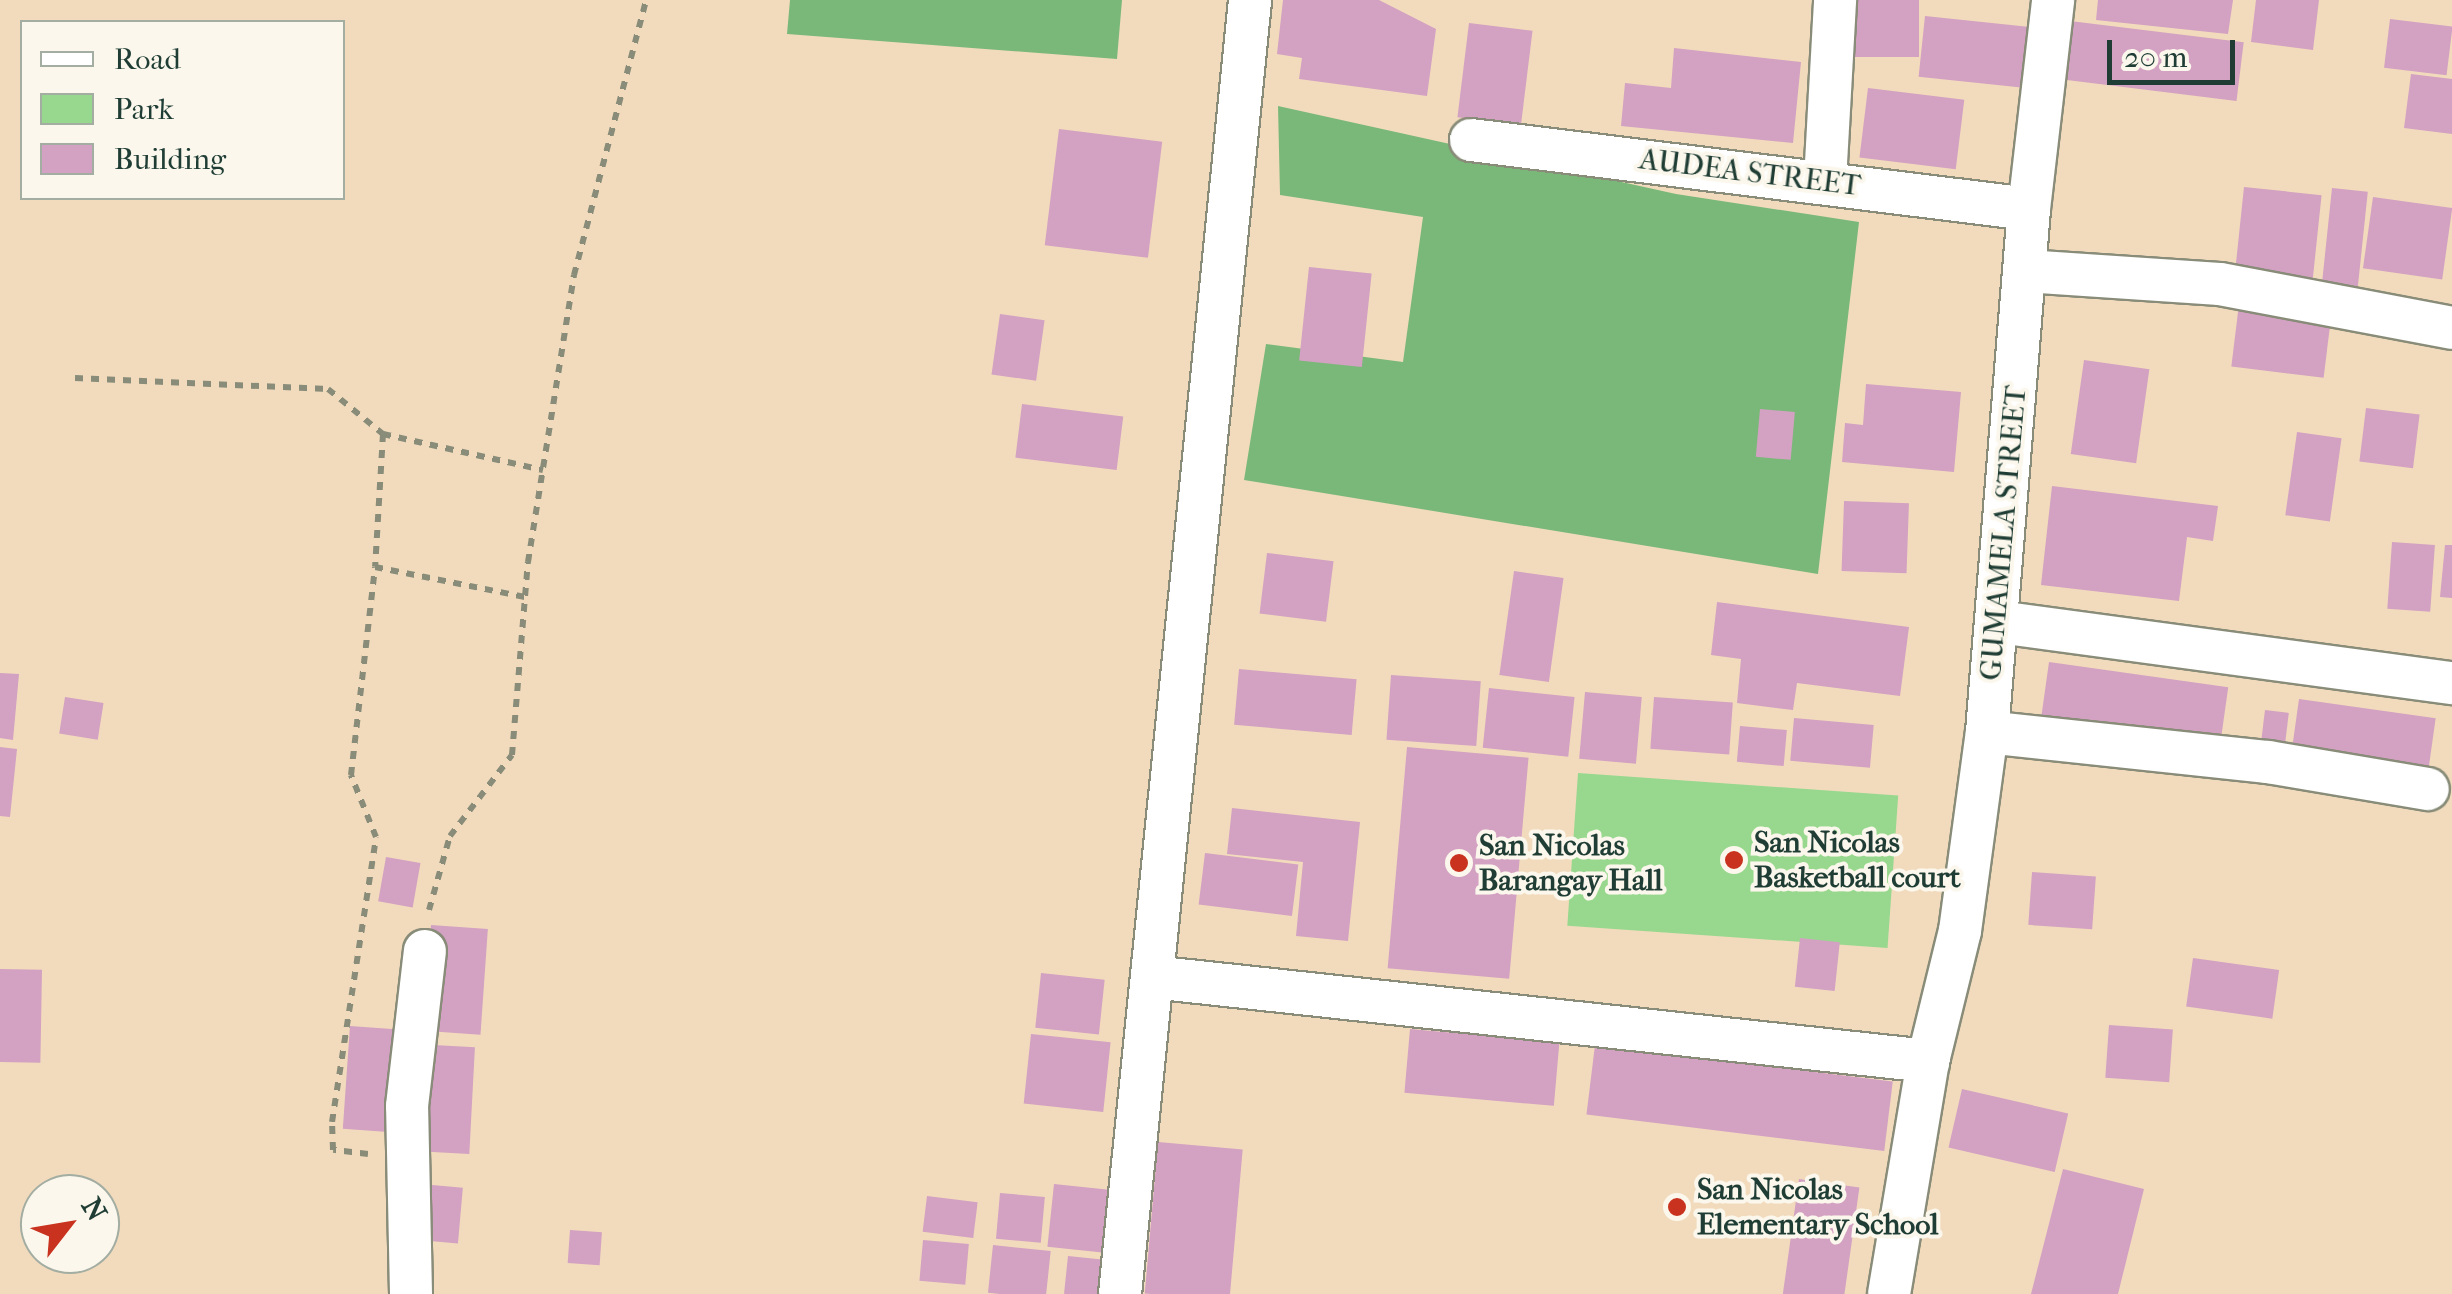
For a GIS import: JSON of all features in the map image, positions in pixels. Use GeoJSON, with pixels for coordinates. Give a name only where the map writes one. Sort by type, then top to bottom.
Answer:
{"type":"FeatureCollection","features":[{"type":"Feature","properties":{"kind":"street"},"geometry":{"type":"LineString","coordinates":[[1120,1294],[1250,0]]}},
{"type":"Feature","properties":{"kind":"street"},"geometry":{"type":"LineString","coordinates":[[1825,181],[1835,0]]}},
{"type":"Feature","properties":{"kind":"street","name":"GUMAMELA STREET"},"geometry":{"type":"LineString","coordinates":[[1889,1294],[1928,1061],[1960,930],[1987,732],[1999,622],[2029,209],[2054,0]]}},
{"type":"Feature","properties":{"kind":"street","name":"AUDEA STREET"},"geometry":{"type":"LineString","coordinates":[[1471,140],[2029,209]]}},
{"type":"Feature","properties":{"kind":"street"},"geometry":{"type":"LineString","coordinates":[[2025,271],[2220,284],[2452,328]]}},
{"type":"Feature","properties":{"kind":"street"},"geometry":{"type":"LineString","coordinates":[[1999,622],[2452,683]]}},
{"type":"Feature","properties":{"kind":"street"},"geometry":{"type":"LineString","coordinates":[[1987,732],[2268,762],[2428,788]]}},
{"type":"Feature","properties":{"kind":"street"},"geometry":{"type":"LineString","coordinates":[[411,1294],[410,1049],[424,951]]}},
{"type":"Feature","properties":{"kind":"street"},"geometry":{"type":"LineString","coordinates":[[1152,976],[1928,1061]]}},
{"type":"Feature","properties":{"kind":"path"},"geometry":{"type":"LineString","coordinates":[[424,951],[432,886],[450,836],[512,756],[525,597],[574,275],[646,0]]}},
{"type":"Feature","properties":{"kind":"path"},"geometry":{"type":"LineString","coordinates":[[75,378],[328,389],[383,434],[543,470]]}},
{"type":"Feature","properties":{"kind":"path"},"geometry":{"type":"LineString","coordinates":[[383,434],[374,566],[351,775],[376,837],[332,1150],[408,1158]]}},
{"type":"Feature","properties":{"kind":"path"},"geometry":{"type":"LineString","coordinates":[[374,566],[525,597]]}},
{"type":"Feature","properties":{"kind":"green space"},"geometry":{"type":"Polygon","coordinates":[[[790,0],[1122,0],[1117,59],[787,34],[790,0]]]}},
{"type":"Feature","properties":{"kind":"green space"},"geometry":{"type":"Polygon","coordinates":[[[1278,106],[1676,194],[1859,222],[1818,574],[1244,480],[1266,344],[1403,362],[1423,217],[1280,195],[1278,106]]]}},
{"type":"Feature","properties":{"kind":"green space","name":"San Nicolas Basketball court"},"geometry":{"type":"Polygon","coordinates":[[[1578,773],[1898,795],[1888,948],[1567,926],[1578,773]]]}},
{"type":"Feature","properties":{"kind":"building"},"geometry":{"type":"Polygon","coordinates":[[[1283,0],[1379,0],[1436,29],[1427,96],[1299,79],[1302,58],[1277,54],[1283,0]]]}},
{"type":"Feature","properties":{"kind":"building"},"geometry":{"type":"Polygon","coordinates":[[[1852,0],[1919,0],[1919,57],[1852,57],[1852,0]]]}},
{"type":"Feature","properties":{"kind":"building"},"geometry":{"type":"Polygon","coordinates":[[[2098,0],[2233,0],[2228,34],[2096,20],[2098,0]]]}},
{"type":"Feature","properties":{"kind":"building"},"geometry":{"type":"Polygon","coordinates":[[[2256,0],[2319,0],[2313,50],[2251,42],[2256,0]]]}},
{"type":"Feature","properties":{"kind":"building"},"geometry":{"type":"Polygon","coordinates":[[[1925,16],[2027,27],[2021,87],[1919,77],[1925,16]]]}},
{"type":"Feature","properties":{"kind":"building"},"geometry":{"type":"Polygon","coordinates":[[[2390,19],[2452,27],[2447,75],[2384,68],[2390,19]]]}},
{"type":"Feature","properties":{"kind":"building"},"geometry":{"type":"Polygon","coordinates":[[[2070,21],[2244,42],[2237,101],[2063,80],[2070,21]]]}},
{"type":"Feature","properties":{"kind":"building"},"geometry":{"type":"Polygon","coordinates":[[[1469,23],[1533,31],[1521,125],[1457,117],[1469,23]]]}},
{"type":"Feature","properties":{"kind":"building"},"geometry":{"type":"Polygon","coordinates":[[[1674,48],[1801,62],[1793,143],[1621,126],[1625,83],[1671,88],[1674,48]]]}},
{"type":"Feature","properties":{"kind":"building"},"geometry":{"type":"Polygon","coordinates":[[[2411,74],[2452,79],[2452,134],[2404,128],[2411,74]]]}},
{"type":"Feature","properties":{"kind":"building"},"geometry":{"type":"Polygon","coordinates":[[[1868,88],[1964,100],[1956,169],[1859,157],[1868,88]]]}},
{"type":"Feature","properties":{"kind":"building"},"geometry":{"type":"Polygon","coordinates":[[[1059,129],[1162,142],[1148,258],[1045,245],[1059,129]]]}},
{"type":"Feature","properties":{"kind":"building"},"geometry":{"type":"Polygon","coordinates":[[[2244,187],[2322,195],[2312,282],[2235,274],[2244,187]]]}},
{"type":"Feature","properties":{"kind":"building"},"geometry":{"type":"Polygon","coordinates":[[[2332,188],[2368,192],[2358,286],[2322,282],[2332,188]]]}},
{"type":"Feature","properties":{"kind":"building"},"geometry":{"type":"Polygon","coordinates":[[[2373,197],[2452,208],[2442,279],[2363,268],[2373,197]]]}},
{"type":"Feature","properties":{"kind":"building"},"geometry":{"type":"Polygon","coordinates":[[[1309,267],[1372,274],[1362,367],[1299,360],[1309,267]]]}},
{"type":"Feature","properties":{"kind":"building"},"geometry":{"type":"Polygon","coordinates":[[[2239,304],[2331,315],[2324,378],[2231,367],[2239,304]]]}},
{"type":"Feature","properties":{"kind":"building"},"geometry":{"type":"Polygon","coordinates":[[[1000,314],[1045,320],[1036,381],[992,374],[1000,314]]]}},
{"type":"Feature","properties":{"kind":"building"},"geometry":{"type":"Polygon","coordinates":[[[2084,360],[2149,369],[2136,463],[2071,454],[2084,360]]]}},
{"type":"Feature","properties":{"kind":"building"},"geometry":{"type":"Polygon","coordinates":[[[1866,384],[1961,392],[1954,472],[1842,462],[1845,423],[1863,425],[1866,384]]]}},
{"type":"Feature","properties":{"kind":"building"},"geometry":{"type":"Polygon","coordinates":[[[1022,404],[1123,416],[1117,470],[1015,458],[1022,404]]]}},
{"type":"Feature","properties":{"kind":"building"},"geometry":{"type":"Polygon","coordinates":[[[2366,408],[2420,415],[2413,468],[2359,462],[2366,408]]]}},
{"type":"Feature","properties":{"kind":"building"},"geometry":{"type":"Polygon","coordinates":[[[1760,409],[1795,412],[1791,460],[1756,457],[1760,409]]]}},
{"type":"Feature","properties":{"kind":"building"},"geometry":{"type":"Polygon","coordinates":[[[2297,432],[2342,438],[2330,521],[2285,515],[2297,432]]]}},
{"type":"Feature","properties":{"kind":"building"},"geometry":{"type":"Polygon","coordinates":[[[2052,486],[2218,506],[2213,541],[2187,537],[2179,601],[2041,585],[2052,486]]]}},
{"type":"Feature","properties":{"kind":"building"},"geometry":{"type":"Polygon","coordinates":[[[1844,501],[1909,503],[1907,573],[1842,571],[1844,501]]]}},
{"type":"Feature","properties":{"kind":"building"},"geometry":{"type":"Polygon","coordinates":[[[2392,542],[2435,545],[2430,612],[2387,609],[2392,542]]]}},
{"type":"Feature","properties":{"kind":"building"},"geometry":{"type":"Polygon","coordinates":[[[2445,545],[2452,545],[2452,598],[2440,597],[2445,545]]]}},
{"type":"Feature","properties":{"kind":"building"},"geometry":{"type":"Polygon","coordinates":[[[1267,553],[1334,561],[1326,622],[1260,614],[1267,553]]]}},
{"type":"Feature","properties":{"kind":"building"},"geometry":{"type":"Polygon","coordinates":[[[1514,571],[1564,578],[1549,682],[1499,675],[1514,571]]]}},
{"type":"Feature","properties":{"kind":"building"},"geometry":{"type":"Polygon","coordinates":[[[1717,602],[1909,627],[1900,696],[1797,683],[1793,710],[1737,703],[1741,659],[1711,655],[1717,602]]]}},
{"type":"Feature","properties":{"kind":"building"},"geometry":{"type":"Polygon","coordinates":[[[2049,662],[2228,687],[2219,751],[2040,725],[2049,662]]]}},
{"type":"Feature","properties":{"kind":"building"},"geometry":{"type":"Polygon","coordinates":[[[1239,669],[1357,679],[1352,735],[1234,725],[1239,669]]]}},
{"type":"Feature","properties":{"kind":"building"},"geometry":{"type":"Polygon","coordinates":[[[0,673],[19,674],[13,740],[0,738],[0,673]]]}},
{"type":"Feature","properties":{"kind":"building"},"geometry":{"type":"Polygon","coordinates":[[[1391,675],[1481,681],[1476,746],[1386,740],[1391,675]]]}},
{"type":"Feature","properties":{"kind":"building"},"geometry":{"type":"Polygon","coordinates":[[[1489,688],[1575,697],[1568,757],[1483,748],[1489,688]]]}},
{"type":"Feature","properties":{"kind":"building"},"geometry":{"type":"Polygon","coordinates":[[[1585,692],[1642,697],[1636,764],[1579,759],[1585,692]]]}},
{"type":"Feature","properties":{"kind":"building"},"geometry":{"type":"Polygon","coordinates":[[[65,697],[104,703],[98,740],[59,734],[65,697]]]}},
{"type":"Feature","properties":{"kind":"building"},"geometry":{"type":"Polygon","coordinates":[[[1654,697],[1733,703],[1729,754],[1650,749],[1654,697]]]}},
{"type":"Feature","properties":{"kind":"building"},"geometry":{"type":"Polygon","coordinates":[[[2299,699],[2436,718],[2427,781],[2290,761],[2299,699]]]}},
{"type":"Feature","properties":{"kind":"building"},"geometry":{"type":"Polygon","coordinates":[[[2265,710],[2289,713],[2284,749],[2261,746],[2265,710]]]}},
{"type":"Feature","properties":{"kind":"building"},"geometry":{"type":"Polygon","coordinates":[[[1794,718],[1874,725],[1870,768],[1790,761],[1794,718]]]}},
{"type":"Feature","properties":{"kind":"building"},"geometry":{"type":"Polygon","coordinates":[[[1740,726],[1787,730],[1784,766],[1737,762],[1740,726]]]}},
{"type":"Feature","properties":{"kind":"building"},"geometry":{"type":"Polygon","coordinates":[[[0,747],[17,749],[10,817],[0,816],[0,747]]]}},
{"type":"Feature","properties":{"kind":"building","name":"San Nicolas Barangay Hall"},"geometry":{"type":"Polygon","coordinates":[[[1407,747],[1529,758],[1509,979],[1388,968],[1407,747]]]}},
{"type":"Feature","properties":{"kind":"building"},"geometry":{"type":"Polygon","coordinates":[[[1232,808],[1360,822],[1348,941],[1296,936],[1303,862],[1227,854],[1232,808]]]}},
{"type":"Feature","properties":{"kind":"building"},"geometry":{"type":"Polygon","coordinates":[[[1205,853],[1298,864],[1292,916],[1199,905],[1205,853]]]}},
{"type":"Feature","properties":{"kind":"building"},"geometry":{"type":"Polygon","coordinates":[[[386,857],[420,863],[413,907],[378,901],[386,857]]]}},
{"type":"Feature","properties":{"kind":"building"},"geometry":{"type":"Polygon","coordinates":[[[2032,872],[2096,876],[2092,929],[2028,925],[2032,872]]]}},
{"type":"Feature","properties":{"kind":"building"},"geometry":{"type":"Polygon","coordinates":[[[431,925],[488,929],[480,1035],[424,1031],[431,925]]]}},
{"type":"Feature","properties":{"kind":"building"},"geometry":{"type":"Polygon","coordinates":[[[1800,938],[1840,942],[1835,991],[1795,987],[1800,938]]]}},
{"type":"Feature","properties":{"kind":"building"},"geometry":{"type":"Polygon","coordinates":[[[2193,958],[2279,970],[2272,1019],[2186,1007],[2193,958]]]}},
{"type":"Feature","properties":{"kind":"building"},"geometry":{"type":"Polygon","coordinates":[[[0,969],[42,970],[40,1063],[0,1062],[0,969]]]}},
{"type":"Feature","properties":{"kind":"building"},"geometry":{"type":"Polygon","coordinates":[[[1041,973],[1105,980],[1099,1034],[1035,1028],[1041,973]]]}},
{"type":"Feature","properties":{"kind":"building"},"geometry":{"type":"Polygon","coordinates":[[[2109,1025],[2173,1029],[2169,1082],[2105,1078],[2109,1025]]]}},
{"type":"Feature","properties":{"kind":"building"},"geometry":{"type":"Polygon","coordinates":[[[350,1026],[406,1030],[399,1133],[343,1129],[350,1026]]]}},
{"type":"Feature","properties":{"kind":"building"},"geometry":{"type":"Polygon","coordinates":[[[1410,1029],[1559,1042],[1554,1106],[1404,1093],[1410,1029]]]}},
{"type":"Feature","properties":{"kind":"building"},"geometry":{"type":"Polygon","coordinates":[[[1031,1034],[1111,1042],[1103,1112],[1024,1104],[1031,1034]]]}},
{"type":"Feature","properties":{"kind":"building"},"geometry":{"type":"Polygon","coordinates":[[[415,1044],[475,1047],[469,1154],[409,1151],[415,1044]]]}},
{"type":"Feature","properties":{"kind":"building"},"geometry":{"type":"Polygon","coordinates":[[[1595,1045],[1893,1082],[1884,1151],[1586,1114],[1595,1045]]]}},
{"type":"Feature","properties":{"kind":"building"},"geometry":{"type":"Polygon","coordinates":[[[1962,1089],[2068,1114],[2055,1172],[1949,1147],[1962,1089]]]}},
{"type":"Feature","properties":{"kind":"building"},"geometry":{"type":"Polygon","coordinates":[[[1158,1142],[1243,1149],[1230,1294],[1145,1293],[1158,1142]]]}},
{"type":"Feature","properties":{"kind":"building"},"geometry":{"type":"Polygon","coordinates":[[[2063,1169],[2144,1189],[2118,1294],[2031,1294],[2063,1169]]]}},
{"type":"Feature","properties":{"kind":"building"},"geometry":{"type":"Polygon","coordinates":[[[1799,1179],[1859,1187],[1844,1294],[1783,1294],[1799,1179]]]}},
{"type":"Feature","properties":{"kind":"building"},"geometry":{"type":"Polygon","coordinates":[[[421,1184],[463,1188],[458,1243],[416,1240],[421,1184]]]}},
{"type":"Feature","properties":{"kind":"building"},"geometry":{"type":"Polygon","coordinates":[[[1054,1184],[1114,1190],[1107,1253],[1047,1247],[1054,1184]]]}},
{"type":"Feature","properties":{"kind":"building"},"geometry":{"type":"Polygon","coordinates":[[[1000,1193],[1045,1197],[1041,1243],[996,1239],[1000,1193]]]}},
{"type":"Feature","properties":{"kind":"building"},"geometry":{"type":"Polygon","coordinates":[[[927,1196],[978,1202],[973,1238],[923,1232],[927,1196]]]}},
{"type":"Feature","properties":{"kind":"building"},"geometry":{"type":"Polygon","coordinates":[[[570,1230],[602,1232],[600,1265],[568,1263],[570,1230]]]}},
{"type":"Feature","properties":{"kind":"building"},"geometry":{"type":"Polygon","coordinates":[[[923,1240],[969,1244],[965,1285],[919,1281],[923,1240]]]}},
{"type":"Feature","properties":{"kind":"building"},"geometry":{"type":"Polygon","coordinates":[[[993,1245],[1051,1251],[1046,1294],[988,1293],[993,1245]]]}},
{"type":"Feature","properties":{"kind":"building"},"geometry":{"type":"Polygon","coordinates":[[[1068,1256],[1107,1260],[1103,1294],[1064,1294],[1068,1256]]]}},
{"type":"Feature","properties":{"kind":"place","name":"San Nicolas Basketball court"},"geometry":{"type":"Point","coordinates":[1734,860]}},
{"type":"Feature","properties":{"kind":"place","name":"San Nicolas Barangay Hall"},"geometry":{"type":"Point","coordinates":[1459,863]}},
{"type":"Feature","properties":{"kind":"place","name":"San Nicolas Elementary School"},"geometry":{"type":"Point","coordinates":[1677,1207]}}]}
